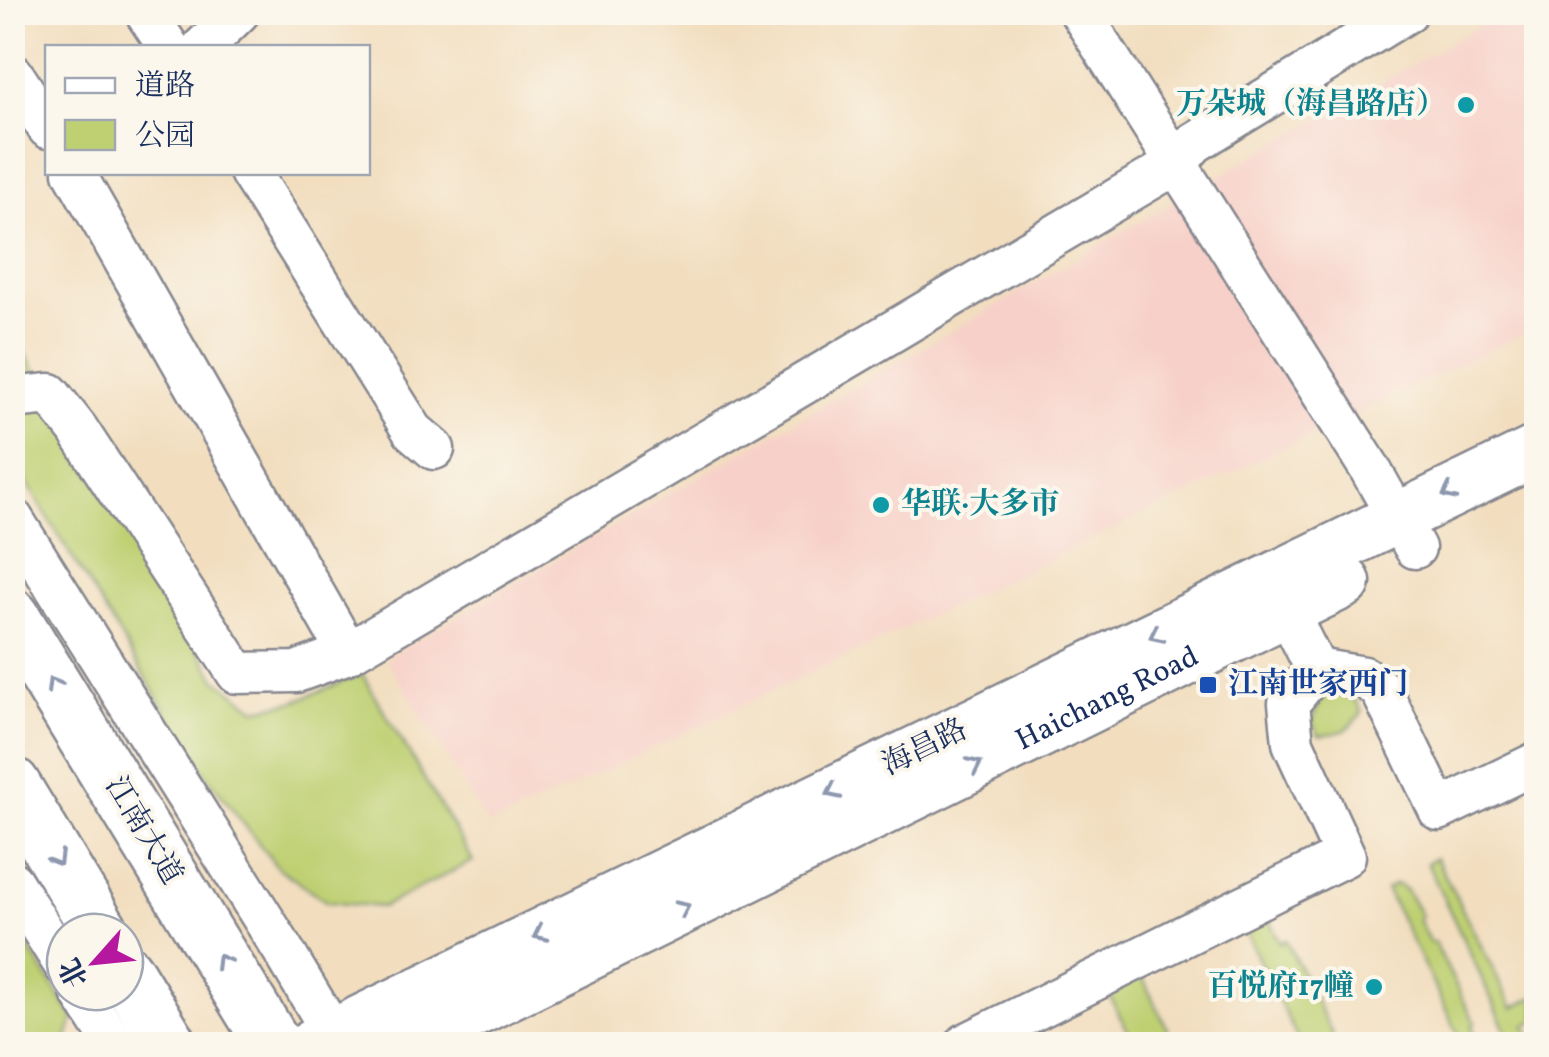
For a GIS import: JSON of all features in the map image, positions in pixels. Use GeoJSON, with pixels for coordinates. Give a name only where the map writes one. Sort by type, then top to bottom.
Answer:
{"type":"FeatureCollection","features":[{"type":"Feature","properties":{"kind":"highway","name":"江南大道"},"geometry":{"type":"LineString","coordinates":[[12,617],[273,1044]]}},
{"type":"Feature","properties":{"kind":"highway"},"geometry":{"type":"LineString","coordinates":[[12,785],[89,912]]}},
{"type":"Feature","properties":{"kind":"highway"},"geometry":{"type":"LineString","coordinates":[[145,1005],[169,1044]]}},
{"type":"Feature","properties":{"kind":"main road","name":"海昌路"},"geometry":{"type":"LineString","coordinates":[[328,1041],[1406,533],[1536,451]]}},
{"type":"Feature","properties":{"kind":"main road","name":"Haichang Road"},"geometry":{"type":"LineString","coordinates":[[408,1044],[1287,611],[1406,533],[1536,488]]}},
{"type":"Feature","properties":{"kind":"street"},"geometry":{"type":"LineString","coordinates":[[144,12],[167,45]]}},
{"type":"Feature","properties":{"kind":"street"},"geometry":{"type":"LineString","coordinates":[[205,45],[239,12]]}},
{"type":"Feature","properties":{"kind":"street"},"geometry":{"type":"LineString","coordinates":[[1080,12],[1358,450],[1406,533]]}},
{"type":"Feature","properties":{"kind":"street"},"geometry":{"type":"LineString","coordinates":[[12,398],[50,394],[78,430],[237,673],[296,672],[348,653],[1176,164],[1194,143],[1407,12]]}},
{"type":"Feature","properties":{"kind":"street"},"geometry":{"type":"LineString","coordinates":[[12,73],[45,123]]}},
{"type":"Feature","properties":{"kind":"street"},"geometry":{"type":"LineString","coordinates":[[76,175],[348,653]]}},
{"type":"Feature","properties":{"kind":"street"},"geometry":{"type":"LineString","coordinates":[[252,175],[413,431],[434,449]]}},
{"type":"Feature","properties":{"kind":"street"},"geometry":{"type":"LineString","coordinates":[[12,518],[328,1041]]}},
{"type":"Feature","properties":{"kind":"street"},"geometry":{"type":"LineString","coordinates":[[1287,611],[1316,669]]}},
{"type":"Feature","properties":{"kind":"street"},"geometry":{"type":"LineString","coordinates":[[1316,669],[1364,678],[1381,690],[1440,810],[1536,763]]}},
{"type":"Feature","properties":{"kind":"street"},"geometry":{"type":"LineString","coordinates":[[966,1044],[1345,856],[1292,744],[1289,703],[1316,669]]}},
{"type":"Feature","properties":{"kind":"street"},"geometry":{"type":"LineString","coordinates":[[12,882],[45,934]]}},
{"type":"Feature","properties":{"kind":"street"},"geometry":{"type":"LineString","coordinates":[[94,1012],[114,1044]]}},
{"type":"Feature","properties":{"kind":"shaded area"},"geometry":{"type":"Polygon","coordinates":[[[1501,13],[1536,13],[1536,328],[489,826],[386,658],[1501,13]]]}},
{"type":"Feature","properties":{"kind":"green space"},"geometry":{"type":"Polygon","coordinates":[[[12,332],[216,679],[256,709],[293,702],[362,674],[473,861],[382,907],[327,902],[277,867],[200,767],[13,460],[12,332]]]}},
{"type":"Feature","properties":{"kind":"green space"},"geometry":{"type":"Polygon","coordinates":[[[1332,689],[1356,700],[1362,713],[1344,731],[1319,735],[1312,722],[1323,693],[1332,689]]]}},
{"type":"Feature","properties":{"kind":"green space"},"geometry":{"type":"Polygon","coordinates":[[[1436,858],[1513,1008],[1536,996],[1536,1020],[1525,1026],[1535,1044],[1513,1044],[1427,863],[1436,858]]]}},
{"type":"Feature","properties":{"kind":"green space"},"geometry":{"type":"Polygon","coordinates":[[[1396,884],[1406,890],[1421,916],[1418,919],[1475,1023],[1472,1027],[1481,1044],[1463,1044],[1386,889],[1396,884]]]}},
{"type":"Feature","properties":{"kind":"green space"},"geometry":{"type":"Polygon","coordinates":[[[1267,915],[1280,943],[1286,940],[1337,1044],[1300,1044],[1243,927],[1267,915]]]}},
{"type":"Feature","properties":{"kind":"green space"},"geometry":{"type":"Polygon","coordinates":[[[13,924],[45,973],[45,1012],[70,1012],[74,1018],[65,1044],[13,1044],[13,924]]]}},
{"type":"Feature","properties":{"kind":"green space"},"geometry":{"type":"Polygon","coordinates":[[[1141,975],[1175,1044],[1134,1044],[1108,992],[1141,975]]]}},
{"type":"Feature","properties":{"kind":"place","name":"万朵城（海昌路店）"},"geometry":{"type":"Point","coordinates":[1466,105]}},
{"type":"Feature","properties":{"kind":"place","name":"华联·大多市"},"geometry":{"type":"Point","coordinates":[881,505]}},
{"type":"Feature","properties":{"kind":"place","name":"江南世家西门"},"geometry":{"type":"Point","coordinates":[1208,685]}},
{"type":"Feature","properties":{"kind":"place","name":"百悦府17幢"},"geometry":{"type":"Point","coordinates":[1374,987]}}]}
